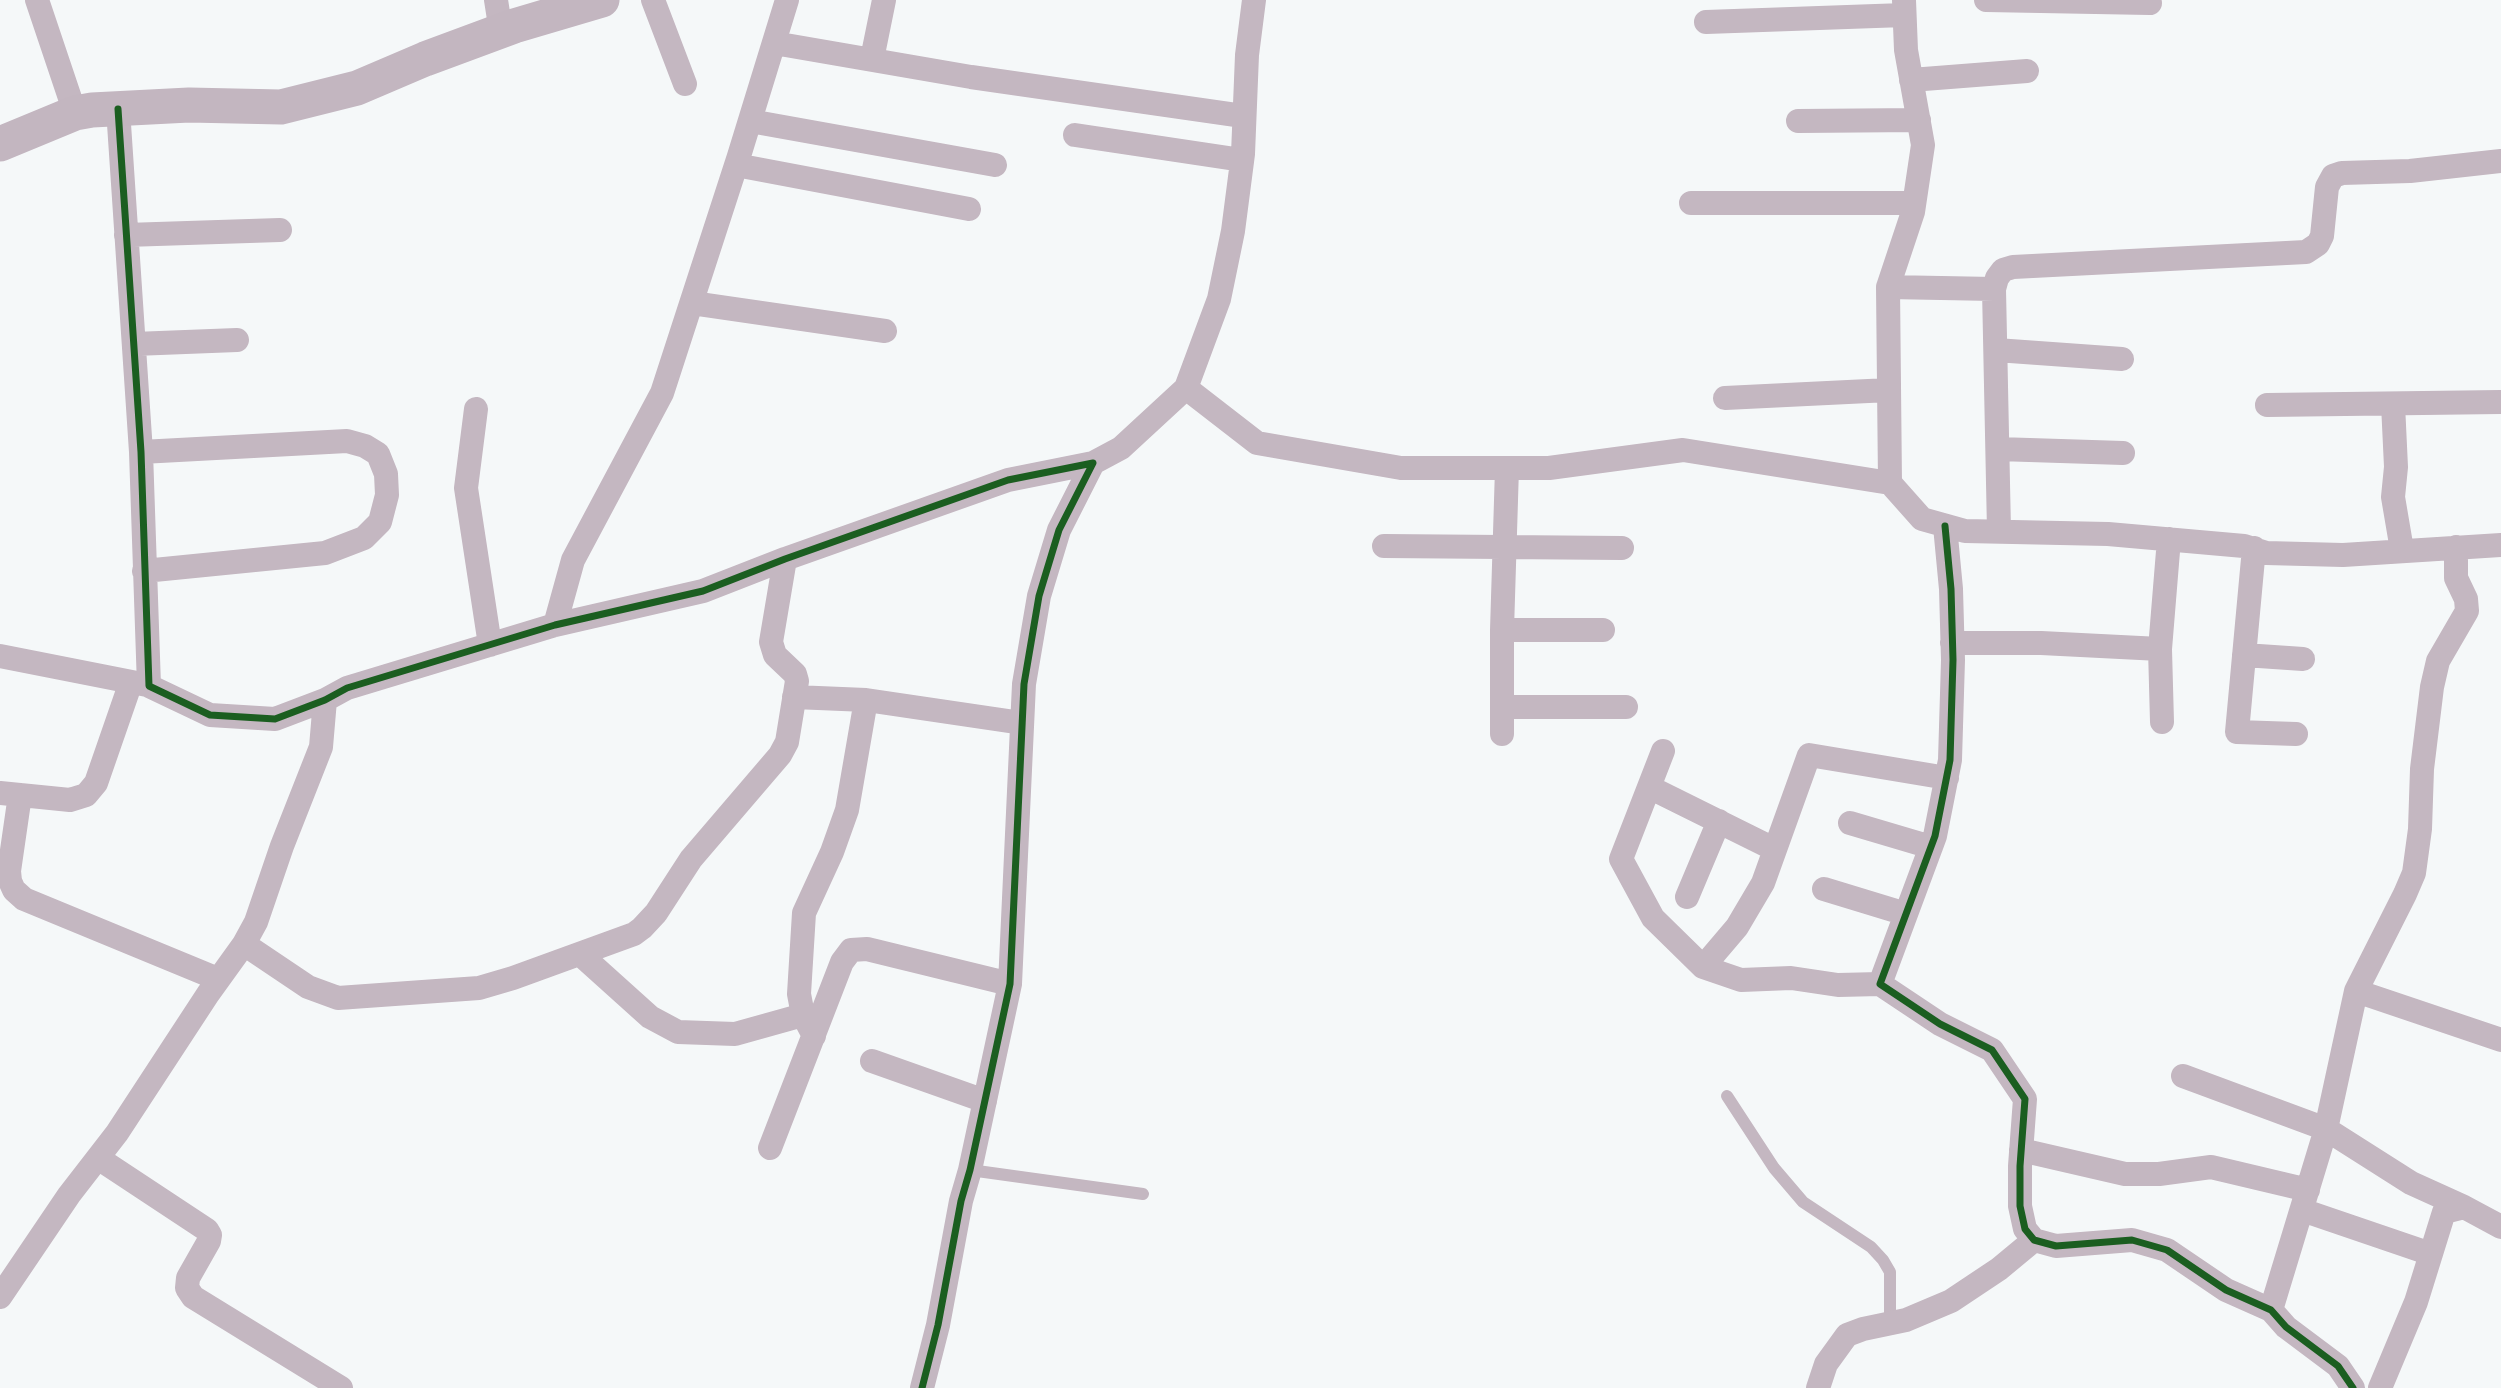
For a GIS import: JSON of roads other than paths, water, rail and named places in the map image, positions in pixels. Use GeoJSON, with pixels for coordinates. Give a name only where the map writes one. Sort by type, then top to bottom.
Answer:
{"type":"FeatureCollection","features":[{"type":"Feature","properties":{"kind":"street"},"geometry":{"type":"LineString","coordinates":[[37,0],[75,113]]}},
{"type":"Feature","properties":{"kind":"street"},"geometry":{"type":"LineString","coordinates":[[0,144],[75,113],[189,106],[281,107],[357,88],[425,59],[499,16],[602,0]]}},
{"type":"Feature","properties":{"kind":"street"},"geometry":{"type":"LineString","coordinates":[[653,0],[685,84]]}},
{"type":"Feature","properties":{"kind":"street"},"geometry":{"type":"LineString","coordinates":[[555,625],[573,560],[662,393],[787,0]]}},
{"type":"Feature","properties":{"kind":"street"},"geometry":{"type":"LineString","coordinates":[[872,59],[884,0]]}},
{"type":"Feature","properties":{"kind":"street"},"geometry":{"type":"LineString","coordinates":[[0,656],[140,684],[211,715],[275,719],[325,700],[347,688],[555,625],[703,592],[785,559],[1008,480],[1093,463],[1121,448],[1186,388],[1219,299],[1233,231],[1242,160],[1243,116],[1254,0]]}},
{"type":"Feature","properties":{"kind":"street"},"geometry":{"type":"LineString","coordinates":[[1986,0],[2150,3],[2150,0]]}},
{"type":"Feature","properties":{"kind":"street"},"geometry":{"type":"LineString","coordinates":[[1706,22],[1904,7],[1906,50],[1923,145],[1914,203],[1888,288],[1890,483]]}},
{"type":"Feature","properties":{"kind":"street"},"geometry":{"type":"LineString","coordinates":[[774,43],[971,77],[1243,116]]}},
{"type":"Feature","properties":{"kind":"street"},"geometry":{"type":"LineString","coordinates":[[1912,80],[2027,71]]}},
{"type":"Feature","properties":{"kind":"street"},"geometry":{"type":"LineString","coordinates":[[118,109],[141,452],[144,571],[140,684],[96,783],[86,795],[70,800],[10,794],[10,881],[14,890],[24,899],[218,979]]}},
{"type":"Feature","properties":{"kind":"street"},"geometry":{"type":"LineString","coordinates":[[1798,121],[1919,120]]}},
{"type":"Feature","properties":{"kind":"street"},"geometry":{"type":"LineString","coordinates":[[750,121],[995,165]]}},
{"type":"Feature","properties":{"kind":"street"},"geometry":{"type":"LineString","coordinates":[[1074,135],[1242,160]]}},
{"type":"Feature","properties":{"kind":"street"},"geometry":{"type":"LineString","coordinates":[[1999,531],[1994,289],[2003,270],[2013,267],[2306,252],[2318,244],[2322,236],[2327,187],[2333,176],[2342,173],[2410,171],[2501,162]]}},
{"type":"Feature","properties":{"kind":"street"},"geometry":{"type":"LineString","coordinates":[[736,165],[970,209]]}},
{"type":"Feature","properties":{"kind":"street"},"geometry":{"type":"LineString","coordinates":[[1691,203],[1914,203]]}},
{"type":"Feature","properties":{"kind":"street"},"geometry":{"type":"LineString","coordinates":[[126,235],[280,230]]}},
{"type":"Feature","properties":{"kind":"street"},"geometry":{"type":"LineString","coordinates":[[1888,288],[1994,289]]}},
{"type":"Feature","properties":{"kind":"street"},"geometry":{"type":"LineString","coordinates":[[692,303],[885,331]]}},
{"type":"Feature","properties":{"kind":"street"},"geometry":{"type":"LineString","coordinates":[[134,344],[237,340]]}},
{"type":"Feature","properties":{"kind":"street"},"geometry":{"type":"LineString","coordinates":[[1996,350],[2122,359]]}},
{"type":"Feature","properties":{"kind":"street"},"geometry":{"type":"LineString","coordinates":[[1186,388],[1257,443],[1401,468],[1549,468],[1684,450],[1890,483],[1922,519],[1965,531],[2108,534],[2244,546],[2266,553],[2343,555],[2501,545]]}},
{"type":"Feature","properties":{"kind":"street"},"geometry":{"type":"LineString","coordinates":[[1725,398],[1889,390]]}},
{"type":"Feature","properties":{"kind":"street"},"geometry":{"type":"LineString","coordinates":[[2267,405],[2501,402]]}},
{"type":"Feature","properties":{"kind":"street"},"geometry":{"type":"LineString","coordinates":[[2393,404],[2396,467],[2393,496],[2402,550]]}},
{"type":"Feature","properties":{"kind":"street"},"geometry":{"type":"LineString","coordinates":[[476,409],[466,488],[490,645]]}},
{"type":"Feature","properties":{"kind":"street"},"geometry":{"type":"LineString","coordinates":[[141,452],[347,441],[365,446],[378,454],[386,474],[387,495],[380,522],[364,538],[325,553],[144,571]]}},
{"type":"Feature","properties":{"kind":"street"},"geometry":{"type":"LineString","coordinates":[[1998,449],[2123,453]]}},
{"type":"Feature","properties":{"kind":"street"},"geometry":{"type":"LineString","coordinates":[[922,1388],[938,1325],[961,1201],[1010,984],[1024,684],[1039,596],[1059,530],[1093,463]]}},
{"type":"Feature","properties":{"kind":"street"},"geometry":{"type":"LineString","coordinates":[[1502,734],[1507,468]]}},
{"type":"Feature","properties":{"kind":"street"},"geometry":{"type":"LineString","coordinates":[[1880,984],[1931,846],[1950,760],[1952,643],[1945,526]]}},
{"type":"Feature","properties":{"kind":"street"},"geometry":{"type":"LineString","coordinates":[[2162,722],[2160,649],[2169,540]]}},
{"type":"Feature","properties":{"kind":"street"},"geometry":{"type":"LineString","coordinates":[[1384,546],[1622,548]]}},
{"type":"Feature","properties":{"kind":"street"},"geometry":{"type":"LineString","coordinates":[[2271,1310],[2326,1129],[2356,991],[2414,873],[2420,829],[2422,769],[2434,674],[2467,611],[2466,599],[2456,578],[2456,547]]}},
{"type":"Feature","properties":{"kind":"street"},"geometry":{"type":"LineString","coordinates":[[2254,548],[2237,732],[2296,734]]}},
{"type":"Feature","properties":{"kind":"street"},"geometry":{"type":"LineString","coordinates":[[244,944],[308,987],[338,998],[479,988],[634,934],[649,922],[704,842],[780,755],[787,743],[797,681],[795,674],[772,649],[772,632],[785,559]]}},
{"type":"Feature","properties":{"kind":"street"},"geometry":{"type":"LineString","coordinates":[[1502,630],[1603,630]]}},
{"type":"Feature","properties":{"kind":"street"},"geometry":{"type":"LineString","coordinates":[[1952,643],[2041,643],[2160,649]]}},
{"type":"Feature","properties":{"kind":"street"},"geometry":{"type":"LineString","coordinates":[[2245,655],[2303,659]]}},
{"type":"Feature","properties":{"kind":"street"},"geometry":{"type":"LineString","coordinates":[[794,697],[866,701],[1022,723]]}},
{"type":"Feature","properties":{"kind":"street"},"geometry":{"type":"LineString","coordinates":[[0,1297],[69,1195],[98,1158],[244,944],[256,922],[321,747],[325,700]]}},
{"type":"Feature","properties":{"kind":"street"},"geometry":{"type":"LineString","coordinates":[[808,1026],[799,994],[804,914],[848,810],[866,701]]}},
{"type":"Feature","properties":{"kind":"street"},"geometry":{"type":"LineString","coordinates":[[1502,707],[1626,707]]}},
{"type":"Feature","properties":{"kind":"street"},"geometry":{"type":"LineString","coordinates":[[1663,751],[1621,859],[1653,918],[1703,967],[1741,980],[1791,978],[1838,985],[1880,984],[1940,1024],[1992,1050],[2025,1099],[2020,1206],[2025,1229],[2034,1240],[2056,1246],[2132,1240],[2167,1250],[2227,1290],[2271,1310],[2286,1327],[2338,1366],[2353,1388]]}},
{"type":"Feature","properties":{"kind":"street"},"geometry":{"type":"LineString","coordinates":[[1703,967],[1737,927],[1763,883],[1809,755],[1947,778]]}},
{"type":"Feature","properties":{"kind":"street"},"geometry":{"type":"LineString","coordinates":[[1649,787],[1774,849]]}},
{"type":"Feature","properties":{"kind":"street"},"geometry":{"type":"LineString","coordinates":[[1687,897],[1719,821]]}},
{"type":"Feature","properties":{"kind":"street"},"geometry":{"type":"LineString","coordinates":[[1850,823],[1931,846]]}},
{"type":"Feature","properties":{"kind":"street"},"geometry":{"type":"LineString","coordinates":[[1824,889],[1906,914]]}},
{"type":"Feature","properties":{"kind":"street"},"geometry":{"type":"LineString","coordinates":[[770,1147],[808,1026],[851,950],[867,949],[1010,984]]}},
{"type":"Feature","properties":{"kind":"street"},"geometry":{"type":"LineString","coordinates":[[580,954],[650,1017],[678,1032],[734,1034],[808,1026]]}},
{"type":"Feature","properties":{"kind":"street"},"geometry":{"type":"LineString","coordinates":[[2356,991],[2501,1040]]}},
{"type":"Feature","properties":{"kind":"street"},"geometry":{"type":"LineString","coordinates":[[872,1061],[985,1101]]}},
{"type":"Feature","properties":{"kind":"street"},"geometry":{"type":"LineString","coordinates":[[2183,1076],[2326,1129],[2411,1183],[2498,1219]]}},
{"type":"Feature","properties":{"kind":"street"},"geometry":{"type":"LineString","coordinates":[[2021,1150],[2125,1174],[2160,1174],[2211,1167],[2305,1200],[2431,1254]]}},
{"type":"Feature","properties":{"kind":"street"},"geometry":{"type":"LineString","coordinates":[[98,1158],[207,1230],[209,1241],[188,1278],[187,1288],[194,1297],[341,1388]]}},
{"type":"Feature","properties":{"kind":"street"},"geometry":{"type":"LineString","coordinates":[[2380,1388],[2416,1302],[2444,1212],[2464,1207]]}},
{"type":"Feature","properties":{"kind":"street"},"geometry":{"type":"LineString","coordinates":[[1818,1388],[1826,1364],[1847,1335],[1906,1320],[1951,1301],[1999,1269],[2034,1240]]}},
{"type":"Feature","properties":{"kind":"lane"},"geometry":{"type":"LineString","coordinates":[[1727,1096],[1774,1168],[1803,1202],[1871,1247],[1884,1260],[1890,1272],[1890,1323]]}},
{"type":"Feature","properties":{"kind":"lane"},"geometry":{"type":"LineString","coordinates":[[970,1170],[1143,1194]]}}]}
